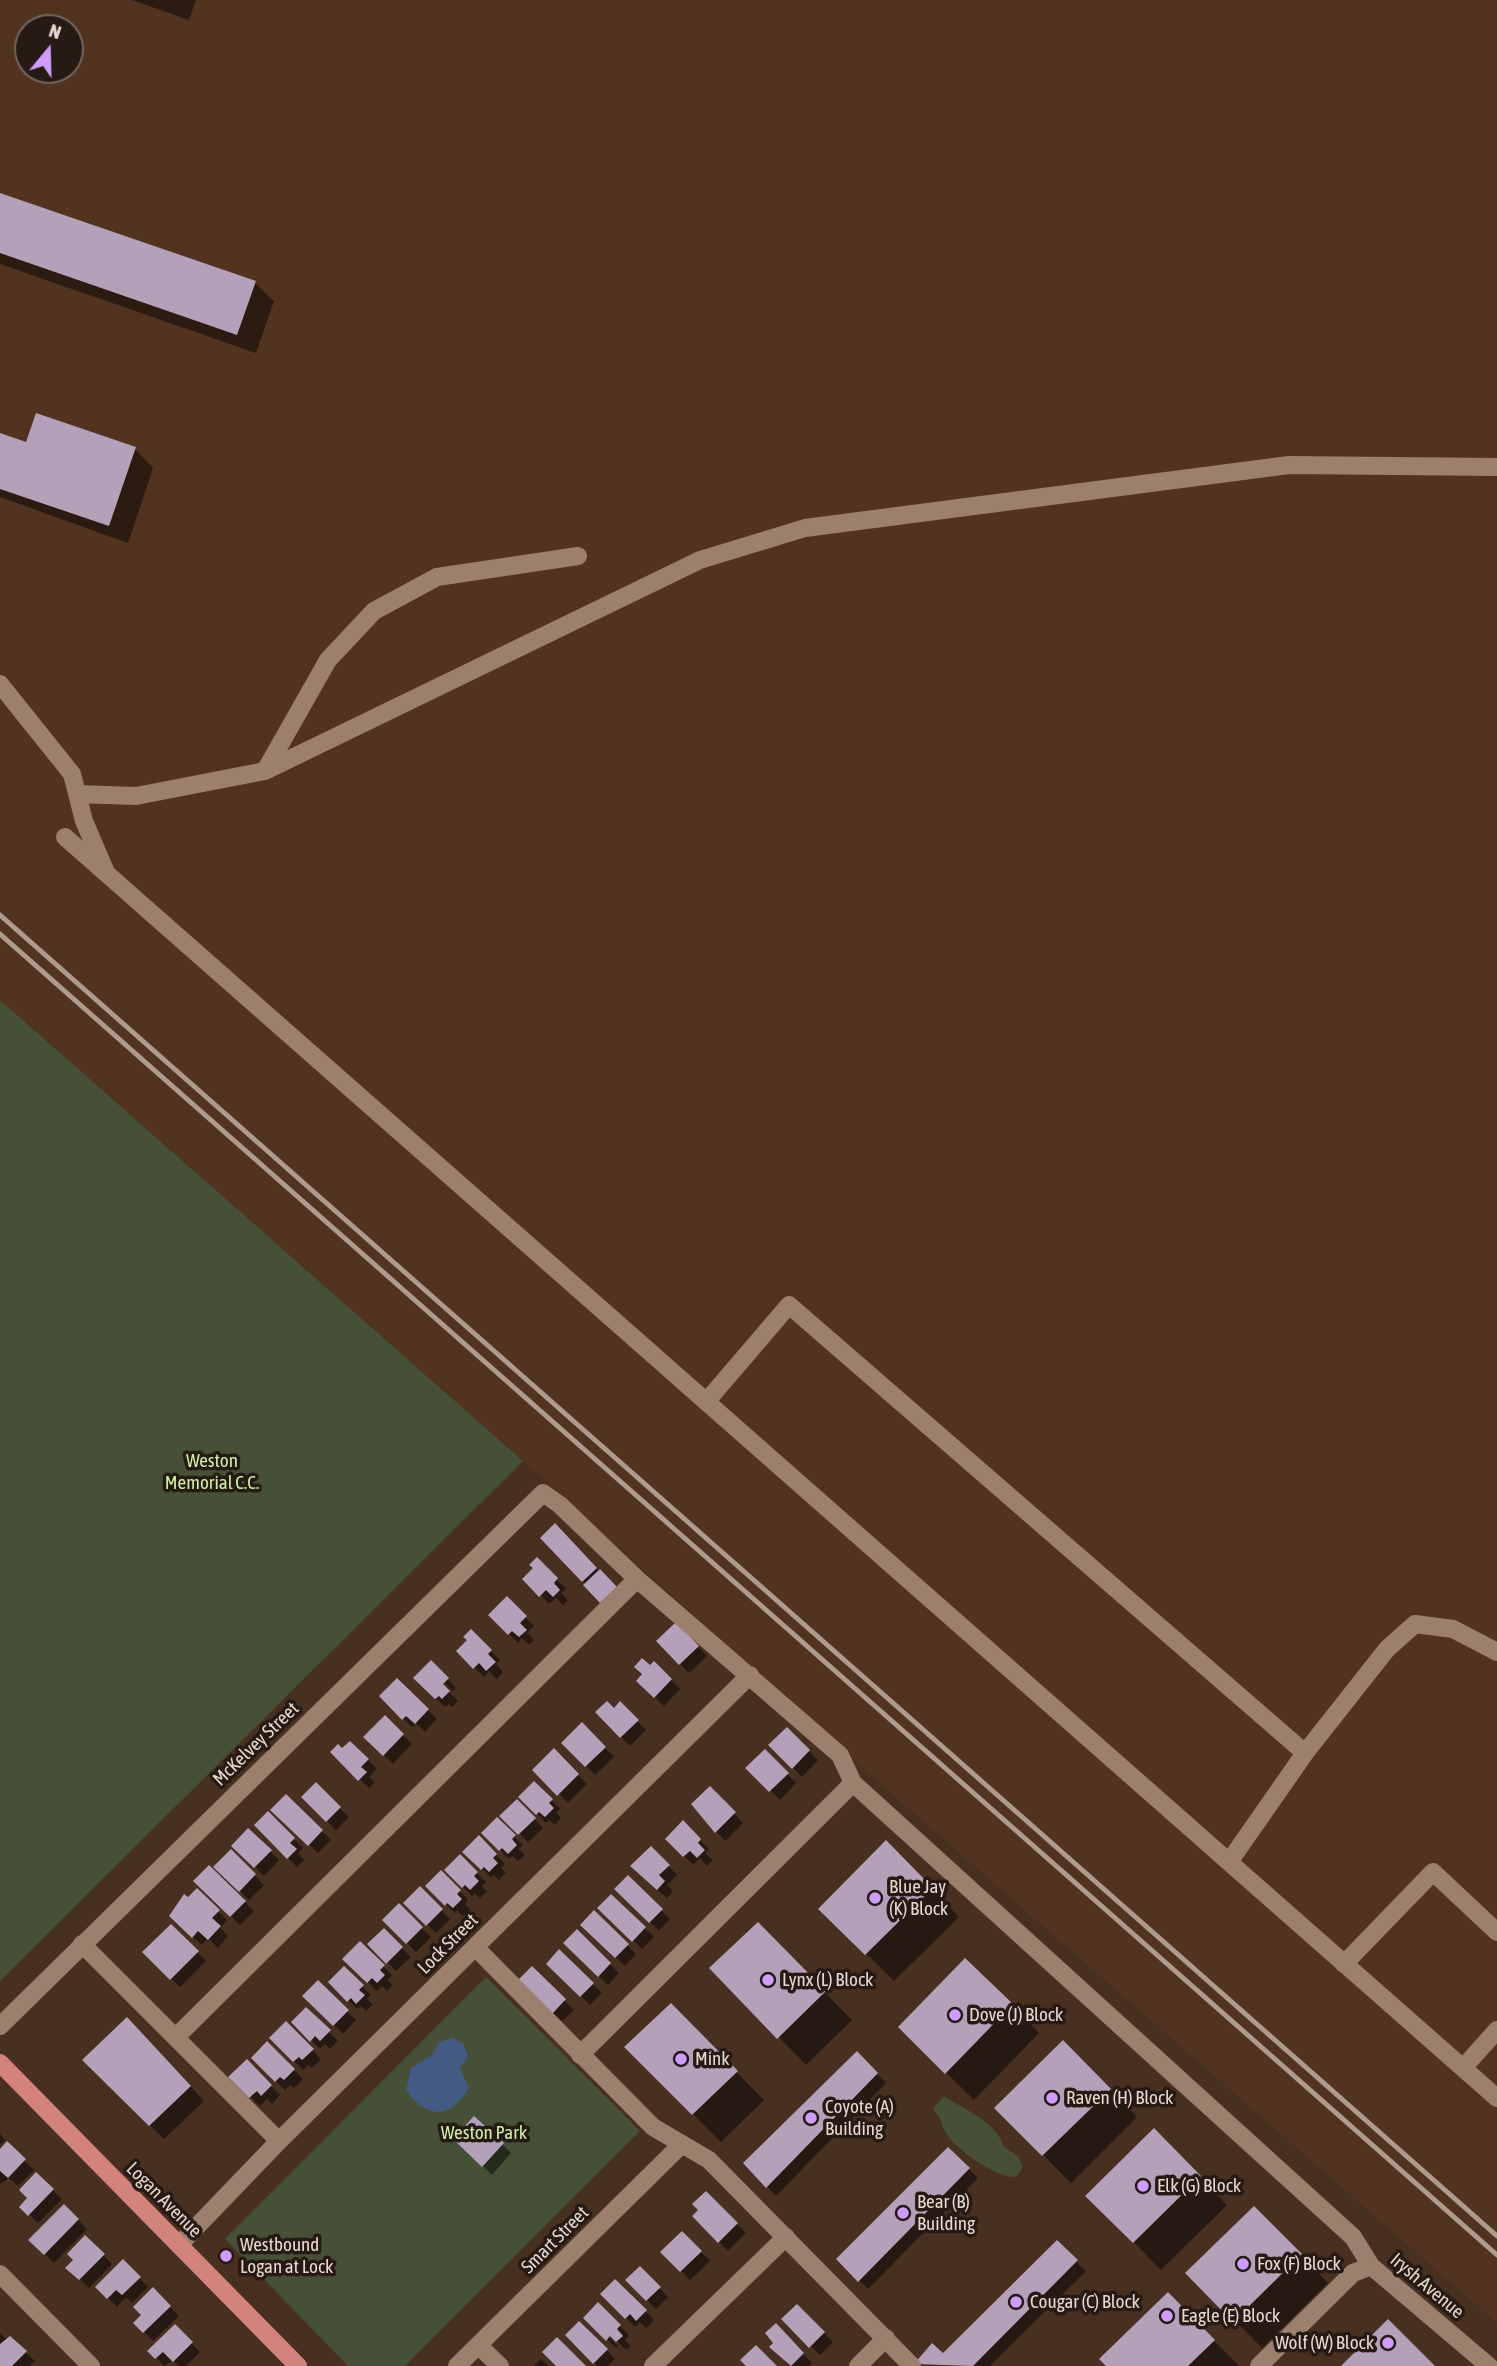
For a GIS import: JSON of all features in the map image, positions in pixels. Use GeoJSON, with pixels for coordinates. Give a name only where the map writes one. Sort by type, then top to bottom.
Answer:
{"type":"FeatureCollection","features":[{"type":"Feature","properties":{"kind":"main road","name":"Logan Avenue"},"geometry":{"type":"LineString","coordinates":[[0,2063],[298,2366]]}},
{"type":"Feature","properties":{"kind":"street"},"geometry":{"type":"LineString","coordinates":[[77,794],[136,796],[265,771],[700,560],[806,528],[1289,465],[1497,467]]}},
{"type":"Feature","properties":{"kind":"street"},"geometry":{"type":"LineString","coordinates":[[265,771],[328,660],[374,611],[436,577],[578,556]]}},
{"type":"Feature","properties":{"kind":"street"},"geometry":{"type":"LineString","coordinates":[[0,684],[72,774],[106,874]]}},
{"type":"Feature","properties":{"kind":"street"},"geometry":{"type":"LineString","coordinates":[[65,837],[1497,2098]]}},
{"type":"Feature","properties":{"kind":"street"},"geometry":{"type":"LineString","coordinates":[[706,1402],[789,1305],[1305,1753]]}},
{"type":"Feature","properties":{"kind":"street","name":"McKelvey Street"},"geometry":{"type":"LineString","coordinates":[[0,2026],[543,1493],[560,1505],[637,1579]]}},
{"type":"Feature","properties":{"kind":"street"},"geometry":{"type":"LineString","coordinates":[[176,2037],[637,1579],[840,1755],[853,1783],[580,2055]]}},
{"type":"Feature","properties":{"kind":"street"},"geometry":{"type":"LineString","coordinates":[[1229,1862],[1305,1753],[1387,1649],[1415,1624],[1452,1629],[1497,1652]]}},
{"type":"Feature","properties":{"kind":"street","name":"Lock Street"},"geometry":{"type":"LineString","coordinates":[[179,2245],[279,2141],[750,1675]]}},
{"type":"Feature","properties":{"kind":"street","name":"Irysh Avenue"},"geometry":{"type":"LineString","coordinates":[[853,1783],[1353,2237],[1371,2266],[1489,2366]]}},
{"type":"Feature","properties":{"kind":"street"},"geometry":{"type":"LineString","coordinates":[[1344,1964],[1433,1872],[1497,1932]]}},
{"type":"Feature","properties":{"kind":"street"},"geometry":{"type":"LineString","coordinates":[[82,1944],[279,2141]]}},
{"type":"Feature","properties":{"kind":"street"},"geometry":{"type":"LineString","coordinates":[[475,1947],[653,2127],[709,2160],[912,2366]]}},
{"type":"Feature","properties":{"kind":"street"},"geometry":{"type":"LineString","coordinates":[[1463,2068],[1497,2030]]}},
{"type":"Feature","properties":{"kind":"street","name":"Smart Street"},"geometry":{"type":"LineString","coordinates":[[457,2366],[682,2144]]}},
{"type":"Feature","properties":{"kind":"street"},"geometry":{"type":"LineString","coordinates":[[653,2366],[786,2237]]}},
{"type":"Feature","properties":{"kind":"street"},"geometry":{"type":"LineString","coordinates":[[1259,2366],[1353,2273],[1371,2266]]}},
{"type":"Feature","properties":{"kind":"street"},"geometry":{"type":"LineString","coordinates":[[0,2274],[90,2366]]}},
{"type":"Feature","properties":{"kind":"street"},"geometry":{"type":"LineString","coordinates":[[858,2366],[886,2338]]}},
{"type":"Feature","properties":{"kind":"street"},"geometry":{"type":"LineString","coordinates":[[479,2346],[499,2366]]}},
{"type":"Feature","properties":{"kind":"shaded area"},"geometry":{"type":"Polygon","coordinates":[[[0,0],[1497,0],[1497,2323],[876,1780],[523,1461],[0,1000],[0,0]]]}},
{"type":"Feature","properties":{"kind":"green space","name":"Weston Memorial C.C."},"geometry":{"type":"Polygon","coordinates":[[[0,1000],[523,1461],[0,1981],[0,1000]]]}},
{"type":"Feature","properties":{"kind":"green space","name":"Weston Park"},"geometry":{"type":"Polygon","coordinates":[[[486,1977],[640,2131],[405,2366],[348,2366],[225,2239],[486,1977]]]}},
{"type":"Feature","properties":{"kind":"green space"},"geometry":{"type":"Polygon","coordinates":[[[944,2096],[987,2123],[1004,2147],[1018,2156],[1023,2167],[1016,2177],[988,2168],[951,2140],[933,2109],[944,2096]]]}},
{"type":"Feature","properties":{"kind":"water"},"geometry":{"type":"Polygon","coordinates":[[[452,2038],[463,2043],[468,2056],[460,2068],[469,2088],[455,2106],[439,2112],[430,2111],[414,2100],[406,2090],[411,2068],[433,2054],[439,2042],[452,2038]]]}},
{"type":"Feature","properties":{"kind":"building"},"geometry":{"type":"Polygon","coordinates":[[[0,193],[256,281],[237,335],[0,253],[0,193]]]}},
{"type":"Feature","properties":{"kind":"building"},"geometry":{"type":"Polygon","coordinates":[[[36,413],[136,447],[109,526],[0,489],[0,433],[26,442],[36,413]]]}},
{"type":"Feature","properties":{"kind":"building"},"geometry":{"type":"Polygon","coordinates":[[[555,1523],[597,1568],[582,1582],[540,1538],[555,1523]]]}},
{"type":"Feature","properties":{"kind":"building"},"geometry":{"type":"Polygon","coordinates":[[[537,1557],[558,1578],[554,1583],[560,1590],[553,1597],[546,1590],[539,1597],[522,1579],[533,1568],[529,1565],[537,1557]]]}},
{"type":"Feature","properties":{"kind":"building"},"geometry":{"type":"Polygon","coordinates":[[[600,1569],[617,1587],[600,1603],[583,1585],[600,1569]]]}},
{"type":"Feature","properties":{"kind":"building"},"geometry":{"type":"Polygon","coordinates":[[[507,1596],[527,1616],[520,1623],[527,1630],[519,1637],[512,1631],[508,1635],[488,1615],[507,1596]]]}},
{"type":"Feature","properties":{"kind":"building"},"geometry":{"type":"Polygon","coordinates":[[[676,1622],[699,1646],[679,1665],[656,1641],[676,1622]]]}},
{"type":"Feature","properties":{"kind":"building"},"geometry":{"type":"Polygon","coordinates":[[[471,1629],[492,1650],[488,1654],[496,1662],[486,1671],[479,1663],[473,1669],[456,1651],[467,1640],[463,1637],[471,1629]]]}},
{"type":"Feature","properties":{"kind":"building"},"geometry":{"type":"Polygon","coordinates":[[[642,1658],[650,1665],[654,1661],[672,1679],[654,1698],[636,1681],[642,1674],[634,1667],[642,1658]]]}},
{"type":"Feature","properties":{"kind":"building"},"geometry":{"type":"Polygon","coordinates":[[[431,1660],[449,1678],[443,1684],[450,1691],[442,1699],[439,1696],[435,1699],[413,1678],[431,1660]]]}},
{"type":"Feature","properties":{"kind":"building"},"geometry":{"type":"Polygon","coordinates":[[[397,1678],[429,1709],[415,1724],[406,1716],[402,1720],[379,1696],[397,1678]]]}},
{"type":"Feature","properties":{"kind":"building"},"geometry":{"type":"Polygon","coordinates":[[[607,1701],[614,1708],[620,1701],[639,1720],[620,1738],[595,1712],[607,1701]]]}},
{"type":"Feature","properties":{"kind":"building"},"geometry":{"type":"Polygon","coordinates":[[[385,1715],[404,1734],[383,1756],[363,1737],[385,1715]]]}},
{"type":"Feature","properties":{"kind":"building"},"geometry":{"type":"Polygon","coordinates":[[[582,1722],[606,1747],[585,1767],[561,1743],[582,1722]]]}},
{"type":"Feature","properties":{"kind":"building"},"geometry":{"type":"Polygon","coordinates":[[[787,1727],[810,1750],[792,1769],[768,1745],[787,1727]]]}},
{"type":"Feature","properties":{"kind":"building"},"geometry":{"type":"Polygon","coordinates":[[[350,1741],[369,1759],[361,1767],[367,1772],[358,1781],[330,1752],[338,1744],[342,1748],[350,1741]]]}},
{"type":"Feature","properties":{"kind":"building"},"geometry":{"type":"Polygon","coordinates":[[[554,1748],[579,1774],[557,1796],[532,1770],[554,1748]]]}},
{"type":"Feature","properties":{"kind":"building"},"geometry":{"type":"Polygon","coordinates":[[[765,1749],[789,1773],[769,1792],[745,1768],[765,1749]]]}},
{"type":"Feature","properties":{"kind":"building"},"geometry":{"type":"Polygon","coordinates":[[[534,1781],[553,1799],[549,1803],[554,1808],[545,1817],[539,1812],[536,1815],[518,1797],[534,1781]]]}},
{"type":"Feature","properties":{"kind":"building"},"geometry":{"type":"Polygon","coordinates":[[[316,1782],[341,1807],[326,1822],[301,1797],[316,1782]]]}},
{"type":"Feature","properties":{"kind":"building"},"geometry":{"type":"Polygon","coordinates":[[[710,1786],[736,1812],[715,1833],[691,1804],[710,1786]]]}},
{"type":"Feature","properties":{"kind":"building"},"geometry":{"type":"Polygon","coordinates":[[[286,1794],[323,1830],[308,1846],[270,1810],[286,1794]]]}},
{"type":"Feature","properties":{"kind":"building"},"geometry":{"type":"Polygon","coordinates":[[[517,1799],[536,1818],[518,1835],[499,1816],[517,1799]]]}},
{"type":"Feature","properties":{"kind":"building"},"geometry":{"type":"Polygon","coordinates":[[[268,1811],[295,1838],[290,1843],[297,1849],[287,1859],[254,1825],[268,1811]]]}},
{"type":"Feature","properties":{"kind":"building"},"geometry":{"type":"Polygon","coordinates":[[[497,1817],[516,1835],[512,1839],[517,1845],[508,1854],[502,1848],[499,1851],[481,1833],[497,1817]]]}},
{"type":"Feature","properties":{"kind":"building"},"geometry":{"type":"Polygon","coordinates":[[[683,1820],[701,1839],[698,1843],[705,1850],[697,1858],[690,1851],[683,1857],[665,1839],[683,1820]]]}},
{"type":"Feature","properties":{"kind":"building"},"geometry":{"type":"Polygon","coordinates":[[[248,1828],[272,1850],[254,1868],[231,1846],[248,1828]]]}},
{"type":"Feature","properties":{"kind":"building"},"geometry":{"type":"Polygon","coordinates":[[[479,1835],[497,1854],[493,1858],[498,1863],[489,1872],[484,1867],[481,1870],[462,1852],[479,1835]]]}},
{"type":"Feature","properties":{"kind":"building","name":"Blue Jay (K) Block"},"geometry":{"type":"Polygon","coordinates":[[[886,1840],[933,1888],[865,1955],[818,1909],[886,1840]]]}},
{"type":"Feature","properties":{"kind":"building"},"geometry":{"type":"Polygon","coordinates":[[[651,1846],[670,1865],[659,1875],[665,1881],[657,1890],[630,1866],[651,1846]]]}},
{"type":"Feature","properties":{"kind":"building"},"geometry":{"type":"Polygon","coordinates":[[[231,1849],[256,1874],[239,1892],[213,1867],[231,1849]]]}},
{"type":"Feature","properties":{"kind":"building"},"geometry":{"type":"Polygon","coordinates":[[[460,1854],[478,1872],[474,1876],[479,1881],[470,1890],[465,1885],[462,1888],[444,1870],[460,1854]]]}},
{"type":"Feature","properties":{"kind":"building"},"geometry":{"type":"Polygon","coordinates":[[[209,1865],[246,1901],[230,1917],[193,1881],[209,1865]]]}},
{"type":"Feature","properties":{"kind":"building"},"geometry":{"type":"Polygon","coordinates":[[[441,1870],[461,1890],[457,1894],[462,1899],[453,1908],[447,1903],[445,1906],[425,1886],[441,1870]]]}},
{"type":"Feature","properties":{"kind":"building"},"geometry":{"type":"Polygon","coordinates":[[[628,1875],[663,1909],[649,1923],[614,1889],[628,1875]]]}},
{"type":"Feature","properties":{"kind":"building"},"geometry":{"type":"Polygon","coordinates":[[[420,1886],[443,1909],[426,1926],[403,1903],[420,1886]]]}},
{"type":"Feature","properties":{"kind":"building"},"geometry":{"type":"Polygon","coordinates":[[[197,1888],[220,1910],[212,1918],[221,1926],[208,1940],[198,1931],[192,1938],[169,1916],[184,1894],[188,1897],[197,1888]]]}},
{"type":"Feature","properties":{"kind":"building"},"geometry":{"type":"Polygon","coordinates":[[[611,1894],[646,1927],[632,1942],[597,1908],[611,1894]]]}},
{"type":"Feature","properties":{"kind":"building"},"geometry":{"type":"Polygon","coordinates":[[[399,1903],[423,1927],[406,1944],[382,1920],[399,1903]]]}},
{"type":"Feature","properties":{"kind":"building"},"geometry":{"type":"Polygon","coordinates":[[[594,1910],[629,1944],[615,1958],[580,1925],[594,1910]]]}},
{"type":"Feature","properties":{"kind":"building","name":"Lynx (L) Block"},"geometry":{"type":"Polygon","coordinates":[[[758,1922],[826,1991],[777,2039],[709,1968],[758,1922]]]}},
{"type":"Feature","properties":{"kind":"building"},"geometry":{"type":"Polygon","coordinates":[[[171,1924],[199,1951],[170,1980],[142,1952],[171,1924]]]}},
{"type":"Feature","properties":{"kind":"building"},"geometry":{"type":"Polygon","coordinates":[[[384,1928],[403,1947],[386,1964],[367,1944],[384,1928]]]}},
{"type":"Feature","properties":{"kind":"building"},"geometry":{"type":"Polygon","coordinates":[[[577,1929],[611,1963],[598,1977],[563,1943],[577,1929]]]}},
{"type":"Feature","properties":{"kind":"building"},"geometry":{"type":"Polygon","coordinates":[[[360,1941],[385,1965],[380,1970],[385,1975],[377,1983],[372,1978],[367,1983],[342,1959],[360,1941]]]}},
{"type":"Feature","properties":{"kind":"building"},"geometry":{"type":"Polygon","coordinates":[[[559,1949],[594,1983],[580,1997],[546,1964],[559,1949]]]}},
{"type":"Feature","properties":{"kind":"building","name":"Dove (J) Block"},"geometry":{"type":"Polygon","coordinates":[[[965,1958],[1013,2004],[945,2074],[898,2027],[965,1958]]]}},
{"type":"Feature","properties":{"kind":"building"},"geometry":{"type":"Polygon","coordinates":[[[344,1966],[364,1985],[359,1990],[365,1995],[356,2004],[351,1998],[347,2002],[328,1982],[344,1966]]]}},
{"type":"Feature","properties":{"kind":"building"},"geometry":{"type":"Polygon","coordinates":[[[532,1966],[566,1999],[552,2014],[518,1980],[532,1966]]]}},
{"type":"Feature","properties":{"kind":"building"},"geometry":{"type":"Polygon","coordinates":[[[318,1980],[349,2010],[333,2026],[302,1996],[318,1980]]]}},
{"type":"Feature","properties":{"kind":"building","name":"Mink"},"geometry":{"type":"Polygon","coordinates":[[[671,2003],[738,2071],[692,2115],[624,2047],[671,2003]]]}},
{"type":"Feature","properties":{"kind":"building"},"geometry":{"type":"Polygon","coordinates":[[[306,2007],[331,2030],[320,2041],[315,2036],[310,2042],[291,2022],[306,2007]]]}},
{"type":"Feature","properties":{"kind":"building"},"geometry":{"type":"Polygon","coordinates":[[[127,2017],[191,2086],[149,2126],[82,2060],[127,2017]]]}},
{"type":"Feature","properties":{"kind":"building"},"geometry":{"type":"Polygon","coordinates":[[[286,2021],[314,2049],[302,2060],[299,2057],[293,2062],[269,2038],[286,2021]]]}},
{"type":"Feature","properties":{"kind":"building","name":"Raven (H) Block"},"geometry":{"type":"Polygon","coordinates":[[[1063,2040],[1111,2089],[1042,2156],[994,2108],[1063,2040]]]}},
{"type":"Feature","properties":{"kind":"building"},"geometry":{"type":"Polygon","coordinates":[[[267,2041],[295,2069],[284,2080],[280,2077],[275,2082],[251,2058],[267,2041]]]}},
{"type":"Feature","properties":{"kind":"building","name":"Coyote (A) Building"},"geometry":{"type":"Polygon","coordinates":[[[857,2051],[878,2073],[766,2188],[743,2163],[857,2051]]]}},
{"type":"Feature","properties":{"kind":"building"},"geometry":{"type":"Polygon","coordinates":[[[247,2059],[272,2085],[261,2096],[257,2091],[249,2098],[228,2077],[247,2059]]]}},
{"type":"Feature","properties":{"kind":"building"},"geometry":{"type":"Polygon","coordinates":[[[474,2116],[504,2143],[482,2167],[453,2139],[474,2116]]]}},
{"type":"Feature","properties":{"kind":"building","name":"Elk (G) Block"},"geometry":{"type":"Polygon","coordinates":[[[1154,2128],[1201,2176],[1133,2243],[1085,2196],[1154,2128]]]}},
{"type":"Feature","properties":{"kind":"building"},"geometry":{"type":"Polygon","coordinates":[[[7,2141],[26,2159],[8,2178],[0,2171],[0,2149],[7,2141]]]}},
{"type":"Feature","properties":{"kind":"building","name":"Bear (B) Building"},"geometry":{"type":"Polygon","coordinates":[[[948,2147],[970,2168],[858,2282],[836,2259],[948,2147]]]}},
{"type":"Feature","properties":{"kind":"building"},"geometry":{"type":"Polygon","coordinates":[[[36,2172],[54,2189],[28,2216],[19,2207],[27,2198],[19,2190],[36,2172]]]}},
{"type":"Feature","properties":{"kind":"building"},"geometry":{"type":"Polygon","coordinates":[[[706,2191],[738,2223],[718,2243],[692,2216],[698,2210],[692,2204],[706,2191]]]}},
{"type":"Feature","properties":{"kind":"building"},"geometry":{"type":"Polygon","coordinates":[[[64,2204],[79,2219],[44,2255],[28,2240],[64,2204]]]}},
{"type":"Feature","properties":{"kind":"building","name":"Fox (F) Block"},"geometry":{"type":"Polygon","coordinates":[[[1254,2206],[1302,2254],[1233,2322],[1185,2273],[1254,2206]]]}},
{"type":"Feature","properties":{"kind":"building"},"geometry":{"type":"Polygon","coordinates":[[[682,2231],[702,2251],[680,2272],[660,2252],[682,2231]]]}},
{"type":"Feature","properties":{"kind":"building"},"geometry":{"type":"Polygon","coordinates":[[[85,2235],[105,2254],[79,2280],[65,2268],[73,2260],[67,2254],[85,2235]]]}},
{"type":"Feature","properties":{"kind":"building","name":"Cougar (C) Block"},"geometry":{"type":"Polygon","coordinates":[[[1057,2240],[1078,2260],[973,2366],[914,2364],[932,2343],[943,2353],[1057,2240]]]}},
{"type":"Feature","properties":{"kind":"building"},"geometry":{"type":"Polygon","coordinates":[[[123,2259],[141,2277],[122,2295],[116,2290],[107,2299],[95,2287],[123,2259]]]}},
{"type":"Feature","properties":{"kind":"building"},"geometry":{"type":"Polygon","coordinates":[[[640,2266],[661,2287],[646,2301],[625,2280],[640,2266]]]}},
{"type":"Feature","properties":{"kind":"building"},"geometry":{"type":"Polygon","coordinates":[[[615,2279],[647,2310],[636,2321],[630,2314],[625,2319],[600,2294],[615,2279]]]}},
{"type":"Feature","properties":{"kind":"building"},"geometry":{"type":"Polygon","coordinates":[[[153,2287],[171,2306],[143,2333],[133,2323],[141,2315],[133,2307],[153,2287]]]}},
{"type":"Feature","properties":{"kind":"building","name":"Eagle (E) Block"},"geometry":{"type":"Polygon","coordinates":[[[1168,2292],[1215,2340],[1188,2366],[1106,2366],[1099,2359],[1168,2292]]]}},
{"type":"Feature","properties":{"kind":"building"},"geometry":{"type":"Polygon","coordinates":[[[598,2302],[621,2325],[617,2329],[623,2336],[616,2342],[610,2336],[606,2341],[583,2318],[598,2302]]]}},
{"type":"Feature","properties":{"kind":"building"},"geometry":{"type":"Polygon","coordinates":[[[797,2304],[825,2332],[809,2348],[781,2319],[797,2304]]]}},
{"type":"Feature","properties":{"kind":"building","name":"Wolf (W) Block"},"geometry":{"type":"Polygon","coordinates":[[[1388,2319],[1435,2366],[1341,2366],[1388,2319]]]}},
{"type":"Feature","properties":{"kind":"building"},"geometry":{"type":"Polygon","coordinates":[[[579,2321],[608,2349],[593,2364],[565,2335],[579,2321]]]}},
{"type":"Feature","properties":{"kind":"building"},"geometry":{"type":"Polygon","coordinates":[[[776,2323],[804,2353],[791,2366],[769,2347],[773,2343],[765,2333],[776,2323]]]}},
{"type":"Feature","properties":{"kind":"building"},"geometry":{"type":"Polygon","coordinates":[[[175,2324],[193,2342],[173,2362],[163,2352],[155,2359],[147,2351],[175,2324]]]}},
{"type":"Feature","properties":{"kind":"building"},"geometry":{"type":"Polygon","coordinates":[[[10,2336],[27,2351],[12,2366],[0,2366],[0,2344],[10,2336]]]}},
{"type":"Feature","properties":{"kind":"building"},"geometry":{"type":"Polygon","coordinates":[[[557,2337],[586,2366],[556,2366],[542,2352],[557,2337]]]}},
{"type":"Feature","properties":{"kind":"building"},"geometry":{"type":"Polygon","coordinates":[[[756,2345],[777,2366],[746,2366],[740,2360],[756,2345]]]}},
{"type":"Feature","properties":{"kind":"railway"},"geometry":{"type":"LineString","coordinates":[[0,915],[1497,2236]]}},
{"type":"Feature","properties":{"kind":"railway"},"geometry":{"type":"LineString","coordinates":[[0,934],[1497,2255]]}},
{"type":"Feature","properties":{"kind":"place","name":"Blue Jay (K) Block"},"geometry":{"type":"Point","coordinates":[875,1898]}},
{"type":"Feature","properties":{"kind":"place","name":"Lynx (L) Block"},"geometry":{"type":"Point","coordinates":[768,1980]}},
{"type":"Feature","properties":{"kind":"place","name":"Dove (J) Block"},"geometry":{"type":"Point","coordinates":[955,2015]}},
{"type":"Feature","properties":{"kind":"place","name":"Mink"},"geometry":{"type":"Point","coordinates":[681,2059]}},
{"type":"Feature","properties":{"kind":"place","name":"Raven (H) Block"},"geometry":{"type":"Point","coordinates":[1052,2098]}},
{"type":"Feature","properties":{"kind":"place","name":"Coyote (A) Building"},"geometry":{"type":"Point","coordinates":[811,2118]}},
{"type":"Feature","properties":{"kind":"place","name":"Elk (G) Block"},"geometry":{"type":"Point","coordinates":[1143,2186]}},
{"type":"Feature","properties":{"kind":"place","name":"Bear (B) Building"},"geometry":{"type":"Point","coordinates":[903,2213]}},
{"type":"Feature","properties":{"kind":"place","name":"Westbound Logan at Lock"},"geometry":{"type":"Point","coordinates":[226,2256]}},
{"type":"Feature","properties":{"kind":"place","name":"Fox (F) Block"},"geometry":{"type":"Point","coordinates":[1243,2264]}},
{"type":"Feature","properties":{"kind":"place","name":"Cougar (C) Block"},"geometry":{"type":"Point","coordinates":[1016,2302]}},
{"type":"Feature","properties":{"kind":"place","name":"Eagle (E) Block"},"geometry":{"type":"Point","coordinates":[1167,2316]}},
{"type":"Feature","properties":{"kind":"place","name":"Wolf (W) Block"},"geometry":{"type":"Point","coordinates":[1388,2343]}}]}
